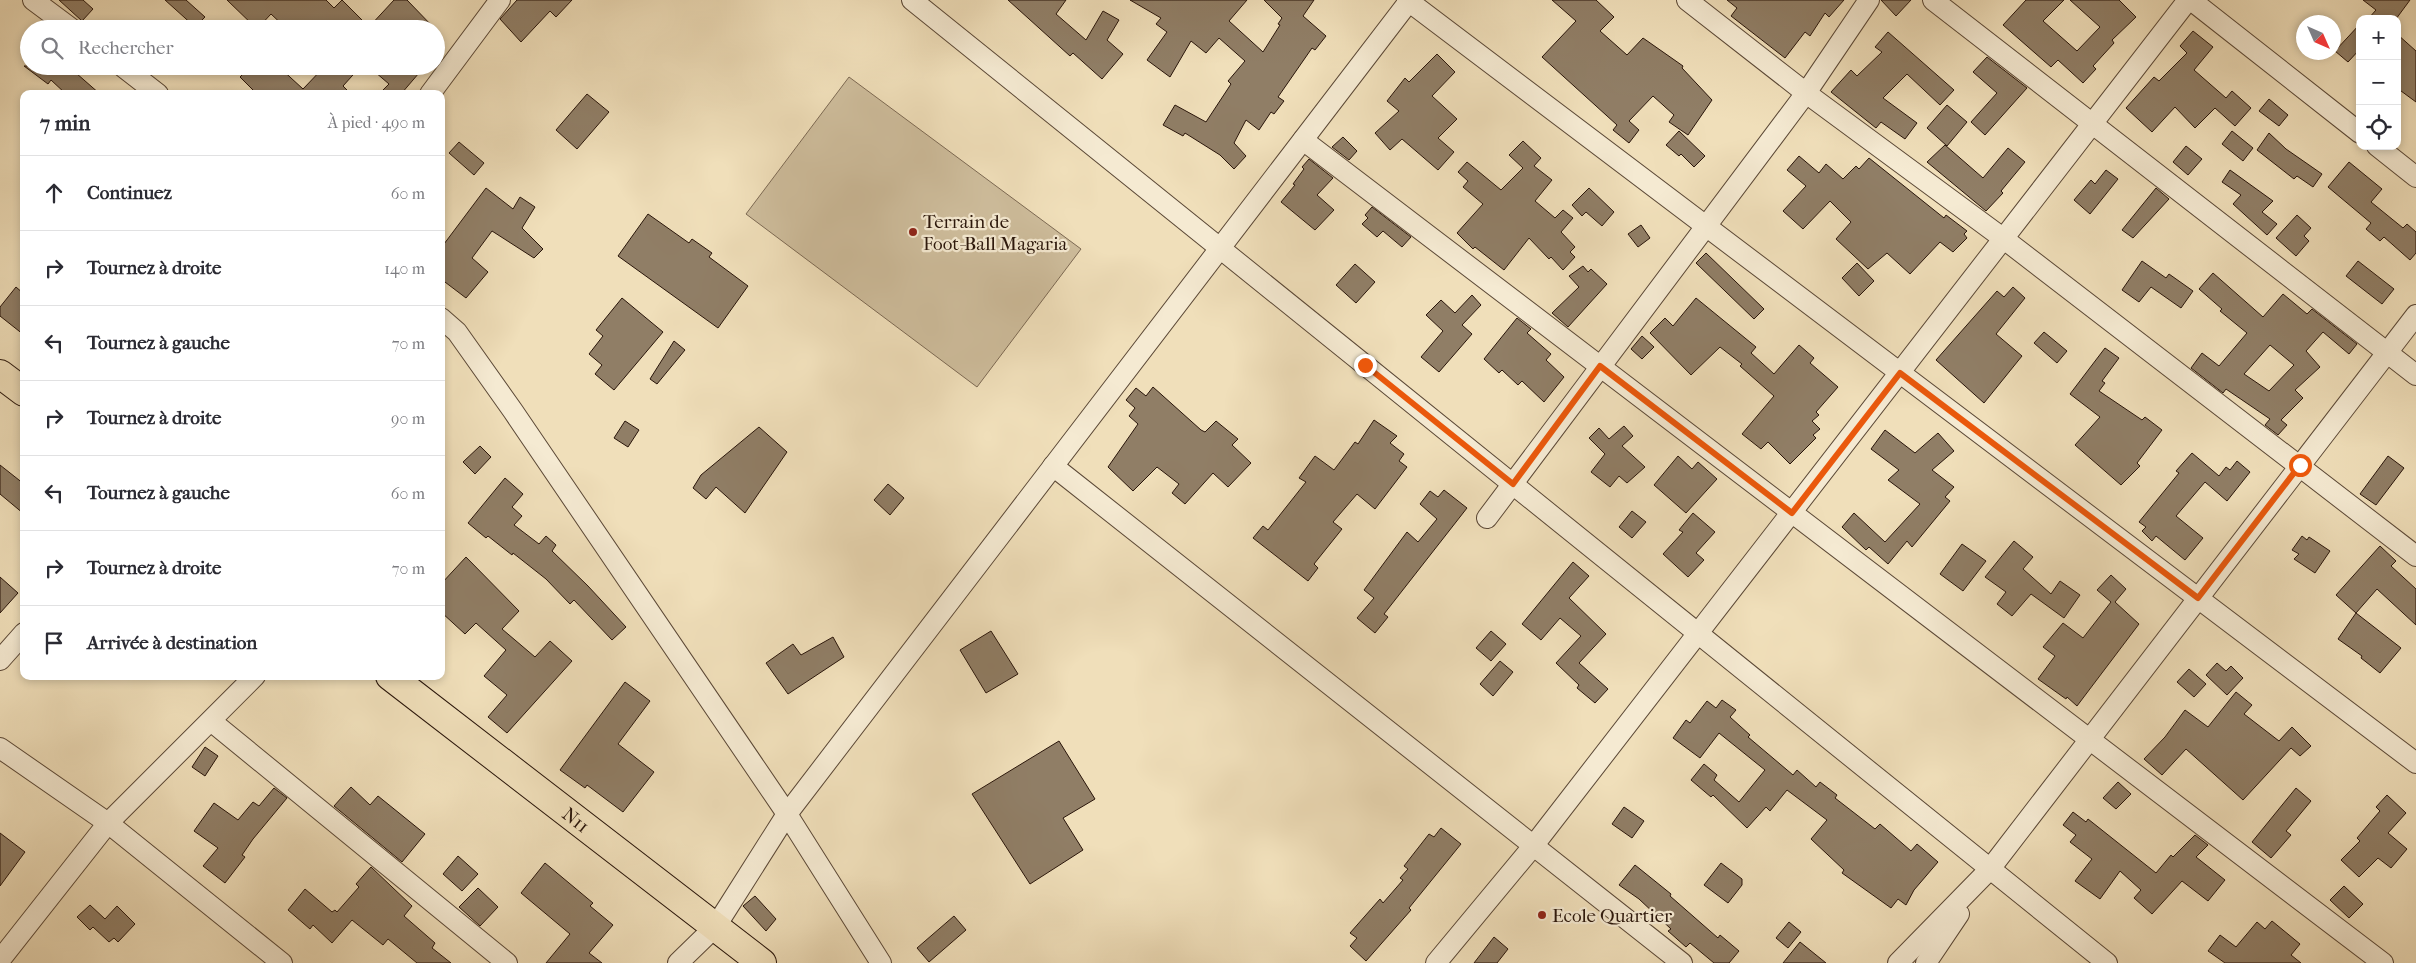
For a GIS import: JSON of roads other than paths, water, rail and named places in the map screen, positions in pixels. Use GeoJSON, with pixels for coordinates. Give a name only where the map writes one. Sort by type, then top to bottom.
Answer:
{"type":"FeatureCollection","features":[{"type":"Feature","properties":{"kind":"main road"},"geometry":{"type":"LineString","coordinates":[[0,374],[20,389]]}},
{"type":"Feature","properties":{"kind":"main road","name":"N11"},"geometry":{"type":"LineString","coordinates":[[395,680],[762,963]]}},
{"type":"Feature","properties":{"kind":"street"},"geometry":{"type":"LineString","coordinates":[[34,0],[60,20]]}},
{"type":"Feature","properties":{"kind":"street"},"geometry":{"type":"LineString","coordinates":[[445,74],[500,0]]}},
{"type":"Feature","properties":{"kind":"street"},"geometry":{"type":"LineString","coordinates":[[912,0],[2107,963]]}},
{"type":"Feature","properties":{"kind":"street"},"geometry":{"type":"LineString","coordinates":[[678,963],[716,926],[787,814],[1409,0],[2198,598],[2413,756]]}},
{"type":"Feature","properties":{"kind":"street"},"geometry":{"type":"LineString","coordinates":[[1687,0],[1806,92],[2004,239],[2416,556]]}},
{"type":"Feature","properties":{"kind":"street"},"geometry":{"type":"LineString","coordinates":[[1486,518],[1806,92],[1868,0]]}},
{"type":"Feature","properties":{"kind":"street"},"geometry":{"type":"LineString","coordinates":[[1932,0],[2416,375]]}},
{"type":"Feature","properties":{"kind":"street"},"geometry":{"type":"LineString","coordinates":[[1436,963],[1534,845],[2189,0],[2356,130]]}},
{"type":"Feature","properties":{"kind":"street"},"geometry":{"type":"LineString","coordinates":[[134,75],[153,90]]}},
{"type":"Feature","properties":{"kind":"street"},"geometry":{"type":"LineString","coordinates":[[433,90],[444,75]]}},
{"type":"Feature","properties":{"kind":"street"},"geometry":{"type":"LineString","coordinates":[[1303,140],[2383,963]]}},
{"type":"Feature","properties":{"kind":"street"},"geometry":{"type":"LineString","coordinates":[[2382,150],[2416,177]]}},
{"type":"Feature","properties":{"kind":"street"},"geometry":{"type":"LineString","coordinates":[[1926,963],[1990,869],[2416,315]]}},
{"type":"Feature","properties":{"kind":"street"},"geometry":{"type":"LineString","coordinates":[[445,322],[457,332],[513,411],[787,814],[881,963]]}},
{"type":"Feature","properties":{"kind":"street"},"geometry":{"type":"LineString","coordinates":[[1054,466],[1682,963]]}},
{"type":"Feature","properties":{"kind":"street"},"geometry":{"type":"LineString","coordinates":[[0,660],[20,638]]}},
{"type":"Feature","properties":{"kind":"street"},"geometry":{"type":"LineString","coordinates":[[0,960],[108,823],[251,680]]}},
{"type":"Feature","properties":{"kind":"street"},"geometry":{"type":"LineString","coordinates":[[211,721],[507,963]]}},
{"type":"Feature","properties":{"kind":"street"},"geometry":{"type":"LineString","coordinates":[[0,748],[108,823],[282,963]]}},
{"type":"Feature","properties":{"kind":"street"},"geometry":{"type":"LineString","coordinates":[[1898,963],[1990,869]]}},
{"type":"Feature","properties":{"kind":"place","name":"Terrain de Foot-Ball Magaria"},"geometry":{"type":"Point","coordinates":[913,232]}},
{"type":"Feature","properties":{"kind":"place","name":"Ecole Quartier"},"geometry":{"type":"Point","coordinates":[1542,915]}}]}
